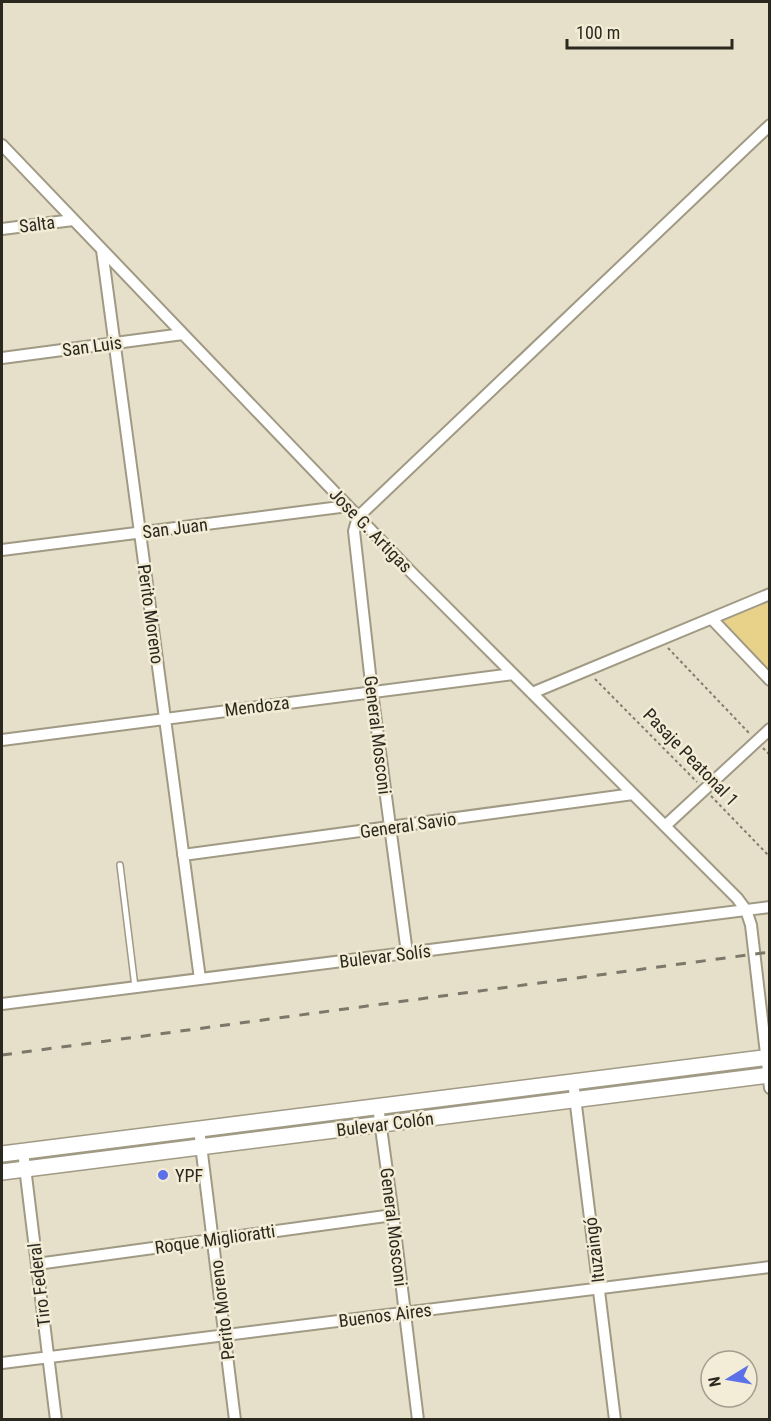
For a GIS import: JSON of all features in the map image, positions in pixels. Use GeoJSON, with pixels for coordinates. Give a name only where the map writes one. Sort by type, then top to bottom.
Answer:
{"type":"FeatureCollection","features":[{"type":"Feature","properties":{"kind":"main road","name":"Bulevar Colón"},"geometry":{"type":"LineString","coordinates":[[2,1154],[768,1057]]}},
{"type":"Feature","properties":{"kind":"main road","name":"Bulevar Colón"},"geometry":{"type":"LineString","coordinates":[[2,1172],[575,1099],[769,1079]]}},
{"type":"Feature","properties":{"kind":"street"},"geometry":{"type":"LineString","coordinates":[[358,517],[770,125]]}},
{"type":"Feature","properties":{"kind":"street","name":"Jose G. Artigas"},"geometry":{"type":"LineString","coordinates":[[2,145],[412,573],[737,898],[746,910]]}},
{"type":"Feature","properties":{"kind":"street","name":"Salta"},"geometry":{"type":"LineString","coordinates":[[2,229],[73,220]]}},
{"type":"Feature","properties":{"kind":"street","name":"Perito Moreno"},"geometry":{"type":"LineString","coordinates":[[102,249],[200,979]]}},
{"type":"Feature","properties":{"kind":"street","name":"San Luis"},"geometry":{"type":"LineString","coordinates":[[2,358],[183,334]]}},
{"type":"Feature","properties":{"kind":"street","name":"San Juan"},"geometry":{"type":"LineString","coordinates":[[2,550],[348,506]]}},
{"type":"Feature","properties":{"kind":"street","name":"General Mosconi"},"geometry":{"type":"LineString","coordinates":[[358,517],[354,531],[372,692],[406,953]]}},
{"type":"Feature","properties":{"kind":"street"},"geometry":{"type":"LineString","coordinates":[[532,693],[770,594]]}},
{"type":"Feature","properties":{"kind":"street"},"geometry":{"type":"LineString","coordinates":[[712,619],[770,680]]}},
{"type":"Feature","properties":{"kind":"street","name":"Mendoza"},"geometry":{"type":"LineString","coordinates":[[2,740],[513,674]]}},
{"type":"Feature","properties":{"kind":"street"},"geometry":{"type":"LineString","coordinates":[[665,826],[770,729]]}},
{"type":"Feature","properties":{"kind":"street","name":"General Savio"},"geometry":{"type":"LineString","coordinates":[[183,855],[633,794]]}},
{"type":"Feature","properties":{"kind":"street","name":"Bulevar Solís"},"geometry":{"type":"LineString","coordinates":[[2,1004],[770,907]]}},
{"type":"Feature","properties":{"kind":"street"},"geometry":{"type":"LineString","coordinates":[[746,910],[751,925],[769,1079]]}},
{"type":"Feature","properties":{"kind":"street","name":"Ituzaingó"},"geometry":{"type":"LineString","coordinates":[[573,1082],[615,1419]]}},
{"type":"Feature","properties":{"kind":"street","name":"General Mosconi"},"geometry":{"type":"LineString","coordinates":[[378,1106],[418,1419]]}},
{"type":"Feature","properties":{"kind":"street","name":"Perito Moreno"},"geometry":{"type":"LineString","coordinates":[[199,1129],[235,1419]]}},
{"type":"Feature","properties":{"kind":"street","name":"Tiro Federal"},"geometry":{"type":"LineString","coordinates":[[23,1151],[56,1419]]}},
{"type":"Feature","properties":{"kind":"street","name":"Roque Miglioratti"},"geometry":{"type":"LineString","coordinates":[[37,1264],[393,1215]]}},
{"type":"Feature","properties":{"kind":"street","name":"Buenos Aires"},"geometry":{"type":"LineString","coordinates":[[2,1363],[770,1267]]}},
{"type":"Feature","properties":{"kind":"lane"},"geometry":{"type":"LineString","coordinates":[[120,865],[135,987]]}},
{"type":"Feature","properties":{"kind":"lane"},"geometry":{"type":"LineString","coordinates":[[134,1137],[136,1155]]}},
{"type":"Feature","properties":{"kind":"path"},"geometry":{"type":"LineString","coordinates":[[666,646],[756,741]]}},
{"type":"Feature","properties":{"kind":"path","name":"Pasaje Peatonal 1"},"geometry":{"type":"LineString","coordinates":[[593,676],[770,857]]}},
{"type":"Feature","properties":{"kind":"shaded area"},"geometry":{"type":"Polygon","coordinates":[[[769,602],[769,672],[721,621],[769,602]]]}},
{"type":"Feature","properties":{"kind":"railway"},"geometry":{"type":"LineString","coordinates":[[2,1055],[770,952]]}},
{"type":"Feature","properties":{"kind":"place","name":"YPF"},"geometry":{"type":"Point","coordinates":[163,1175]}}]}
